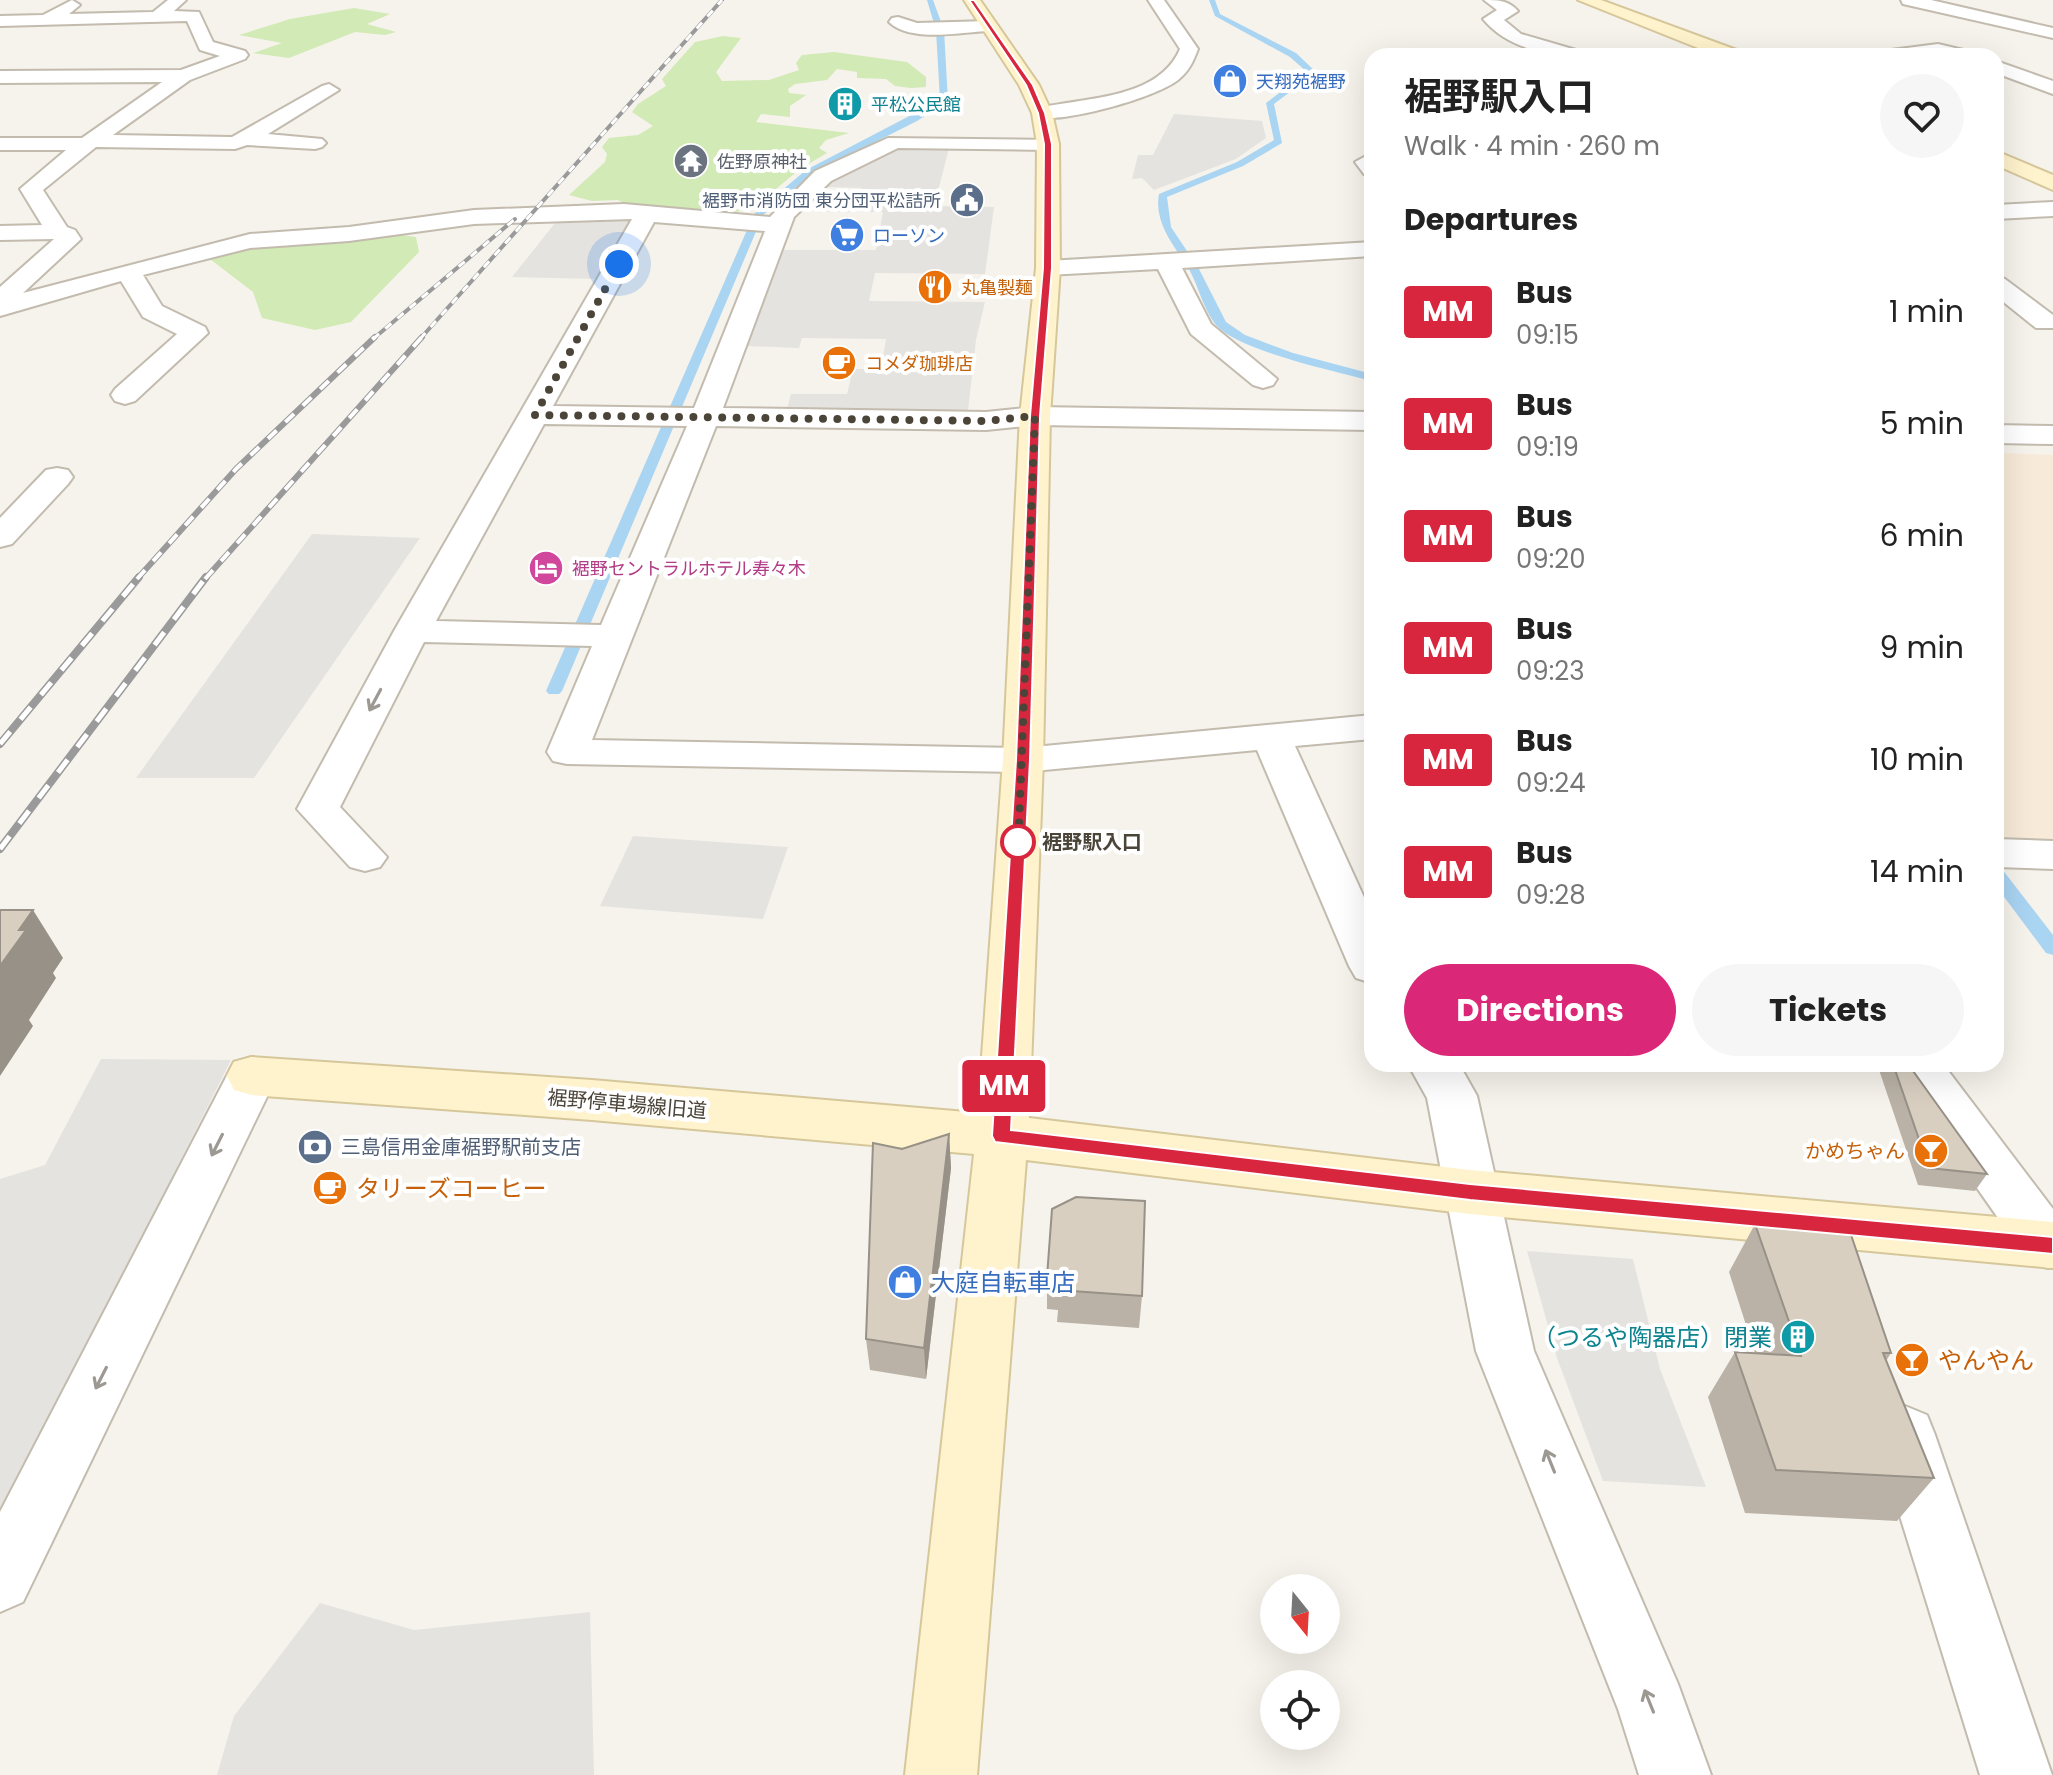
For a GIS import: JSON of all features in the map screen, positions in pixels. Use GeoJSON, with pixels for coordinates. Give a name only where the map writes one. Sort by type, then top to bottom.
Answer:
{"type":"FeatureCollection","features":[{"type":"Feature","properties":{"kind":"street"},"geometry":{"type":"LineString","coordinates":[[47,20],[81,0]]}},
{"type":"Feature","properties":{"kind":"street"},"geometry":{"type":"LineString","coordinates":[[157,17],[178,0]]}},
{"type":"Feature","properties":{"kind":"street"},"geometry":{"type":"LineString","coordinates":[[0,308],[128,271],[250,241],[349,234],[474,217],[624,211],[762,223],[783,215],[823,176],[895,142],[1045,128],[1089,107],[1140,92],[1177,74],[1187,61],[1189,49],[1156,0]]}},
{"type":"Feature","properties":{"kind":"street"},"geometry":{"type":"LineString","coordinates":[[1492,0],[1509,11],[1492,19],[1515,38],[1549,48]]}},
{"type":"Feature","properties":{"kind":"street"},"geometry":{"type":"LineString","coordinates":[[1586,0],[1714,48]]}},
{"type":"Feature","properties":{"kind":"street"},"geometry":{"type":"LineString","coordinates":[[1909,0],[2053,33]]}},
{"type":"Feature","properties":{"kind":"street"},"geometry":{"type":"LineString","coordinates":[[898,22],[910,27],[939,27],[980,13],[1029,85],[1045,128],[1048,268],[1035,416],[1023,760],[1002,1136],[941,1775]]}},
{"type":"Feature","properties":{"kind":"street"},"geometry":{"type":"LineString","coordinates":[[0,21],[193,16],[206,46],[239,55],[183,76],[60,166],[25,182],[58,232]]}},
{"type":"Feature","properties":{"kind":"street"},"geometry":{"type":"LineString","coordinates":[[2004,64],[2039,62]]}},
{"type":"Feature","properties":{"kind":"street"},"geometry":{"type":"LineString","coordinates":[[2004,67],[2053,88]]}},
{"type":"Feature","properties":{"kind":"street"},"geometry":{"type":"LineString","coordinates":[[0,77],[183,76]]}},
{"type":"Feature","properties":{"kind":"street"},"geometry":{"type":"LineString","coordinates":[[0,144],[235,143],[329,90]]}},
{"type":"Feature","properties":{"kind":"street"},"geometry":{"type":"LineString","coordinates":[[244,139],[315,143]]}},
{"type":"Feature","properties":{"kind":"street"},"geometry":{"type":"LineString","coordinates":[[2004,161],[2053,183]]}},
{"type":"Feature","properties":{"kind":"street"},"geometry":{"type":"LineString","coordinates":[[2004,212],[2053,209]]}},
{"type":"Feature","properties":{"kind":"street"},"geometry":{"type":"LineString","coordinates":[[365,857],[318,809],[412,631],[647,214]]}},
{"type":"Feature","properties":{"kind":"street"},"geometry":{"type":"LineString","coordinates":[[762,223],[698,417],[608,636],[567,752],[1023,760],[1364,728]]}},
{"type":"Feature","properties":{"kind":"street"},"geometry":{"type":"LineString","coordinates":[[0,233],[58,232],[69,239],[0,300]]}},
{"type":"Feature","properties":{"kind":"street"},"geometry":{"type":"LineString","coordinates":[[1048,268],[1364,249]]}},
{"type":"Feature","properties":{"kind":"street"},"geometry":{"type":"LineString","coordinates":[[1166,261],[1200,328],[1263,379]]}},
{"type":"Feature","properties":{"kind":"street"},"geometry":{"type":"LineString","coordinates":[[125,395],[195,333],[152,311],[128,271]]}},
{"type":"Feature","properties":{"kind":"street"},"geometry":{"type":"LineString","coordinates":[[2004,290],[2045,322],[2008,322]]}},
{"type":"Feature","properties":{"kind":"street"},"geometry":{"type":"LineString","coordinates":[[535,415],[986,421],[1035,416],[1364,421]]}},
{"type":"Feature","properties":{"kind":"street"},"geometry":{"type":"LineString","coordinates":[[2004,434],[2053,435]]}},
{"type":"Feature","properties":{"kind":"street"},"geometry":{"type":"LineString","coordinates":[[0,537],[57,477]]}},
{"type":"Feature","properties":{"kind":"street"},"geometry":{"type":"LineString","coordinates":[[412,631],[608,636]]}},
{"type":"Feature","properties":{"kind":"street"},"geometry":{"type":"LineString","coordinates":[[1272,738],[1364,948]]}},
{"type":"Feature","properties":{"kind":"street"},"geometry":{"type":"LineString","coordinates":[[2004,853],[2053,855]]}},
{"type":"Feature","properties":{"kind":"street"},"geometry":{"type":"LineString","coordinates":[[1438,1072],[1452,1096],[1505,1351],[1653,1709],[1675,1775]]}},
{"type":"Feature","properties":{"kind":"street"},"geometry":{"type":"LineString","coordinates":[[1921,1072],[2050,1245]]}},
{"type":"Feature","properties":{"kind":"street","name":"裾野停車場線旧道"},"geometry":{"type":"LineString","coordinates":[[0,1579],[252,1076],[592,1100],[1002,1136],[1470,1192],[2050,1245]]}},
{"type":"Feature","properties":{"kind":"street"},"geometry":{"type":"LineString","coordinates":[[1833,1225],[1854,1284]]}},
{"type":"Feature","properties":{"kind":"street"},"geometry":{"type":"LineString","coordinates":[[1889,1388],[2016,1775]]}},
{"type":"Feature","properties":{"kind":"shaded area"},"geometry":{"type":"Polygon","coordinates":[[[1174,114],[1262,121],[1266,138],[1236,159],[1154,190],[1142,178],[1132,179],[1138,155],[1153,155],[1174,114]]]}},
{"type":"Feature","properties":{"kind":"shaded area"},"geometry":{"type":"Polygon","coordinates":[[[904,145],[950,145],[934,206],[994,207],[985,274],[875,273],[869,301],[985,302],[976,340],[968,411],[787,409],[791,394],[847,394],[853,369],[881,369],[886,339],[802,338],[799,348],[746,346],[781,250],[876,250],[883,212],[825,212],[828,205],[857,205],[862,188],[827,187],[837,175],[904,145]]]}},
{"type":"Feature","properties":{"kind":"shaded area"},"geometry":{"type":"Polygon","coordinates":[[[618,215],[634,220],[597,279],[512,277],[559,218],[618,215]]]}},
{"type":"Feature","properties":{"kind":"shaded area"},"geometry":{"type":"Polygon","coordinates":[[[2004,453],[2053,455],[2053,840],[2004,838],[2004,453]]]}},
{"type":"Feature","properties":{"kind":"shaded area"},"geometry":{"type":"Polygon","coordinates":[[[312,534],[420,538],[254,778],[136,778],[312,534]]]}},
{"type":"Feature","properties":{"kind":"shaded area"},"geometry":{"type":"Polygon","coordinates":[[[633,836],[788,847],[763,919],[600,906],[633,836]]]}},
{"type":"Feature","properties":{"kind":"shaded area"},"geometry":{"type":"Polygon","coordinates":[[[101,1059],[231,1060],[0,1519],[0,1179],[45,1165],[101,1059]]]}},
{"type":"Feature","properties":{"kind":"shaded area"},"geometry":{"type":"Polygon","coordinates":[[[1527,1251],[1633,1259],[1660,1369],[1706,1487],[1603,1481],[1557,1358],[1527,1251]]]}},
{"type":"Feature","properties":{"kind":"shaded area"},"geometry":{"type":"Polygon","coordinates":[[[320,1603],[414,1630],[590,1612],[594,1775],[217,1775],[234,1716],[320,1603]]]}},
{"type":"Feature","properties":{"kind":"green space"},"geometry":{"type":"Polygon","coordinates":[[[354,8],[390,14],[367,24],[396,32],[385,35],[355,32],[289,58],[253,53],[282,43],[239,35],[290,19],[354,8]]]}},
{"type":"Feature","properties":{"kind":"green space"},"geometry":{"type":"Polygon","coordinates":[[[723,36],[741,38],[716,72],[722,81],[769,80],[799,70],[796,63],[802,55],[834,52],[907,62],[926,77],[926,87],[895,86],[886,79],[857,78],[857,72],[837,69],[827,80],[795,84],[788,89],[789,93],[806,95],[790,106],[790,117],[761,114],[756,122],[849,133],[826,140],[819,148],[827,153],[800,169],[759,203],[734,213],[634,208],[618,200],[592,201],[569,195],[605,162],[607,154],[602,147],[609,138],[638,135],[653,126],[632,112],[638,104],[666,86],[662,79],[695,42],[723,36]]]}},
{"type":"Feature","properties":{"kind":"green space"},"geometry":{"type":"Polygon","coordinates":[[[393,234],[416,237],[419,252],[351,322],[315,330],[262,318],[253,292],[206,256],[245,248],[393,234]]]}},
{"type":"Feature","properties":{"kind":"building"},"geometry":{"type":"Polygon","coordinates":[[[0,910],[33,910],[19,930],[26,930],[0,966],[0,910]]]}},
{"type":"Feature","properties":{"kind":"building"},"geometry":{"type":"Polygon","coordinates":[[[1896,1072],[1914,1072],[1987,1174],[1929,1168],[1896,1072]]]}},
{"type":"Feature","properties":{"kind":"building","name":"大庭自転車店"},"geometry":{"type":"Polygon","coordinates":[[[949,1134],[924,1348],[866,1339],[873,1143],[902,1149],[949,1134]]]}},
{"type":"Feature","properties":{"kind":"building"},"geometry":{"type":"Polygon","coordinates":[[[1076,1197],[1145,1201],[1142,1296],[1058,1290],[1059,1277],[1047,1277],[1052,1209],[1076,1197]]]}},
{"type":"Feature","properties":{"kind":"building"},"geometry":{"type":"Polygon","coordinates":[[[1755,1224],[1849,1229],[1891,1353],[1883,1353],[1934,1478],[1776,1470],[1735,1352],[1801,1356],[1755,1224]]]}},
{"type":"Feature","properties":{"kind":"waterway"},"geometry":{"type":"LineString","coordinates":[[554,691],[759,214],[809,172],[944,101],[940,30],[930,0]]}},
{"type":"Feature","properties":{"kind":"waterway"},"geometry":{"type":"LineString","coordinates":[[1212,0],[1217,15],[1293,55],[1312,72],[1270,103],[1279,141],[1240,164],[1162,196],[1166,227],[1194,269],[1221,324],[1241,337],[1289,355],[1364,376]]}},
{"type":"Feature","properties":{"kind":"waterway"},"geometry":{"type":"LineString","coordinates":[[2004,884],[2053,948]]}},
{"type":"Feature","properties":{"kind":"railway"},"geometry":{"type":"LineString","coordinates":[[420,339],[722,0]]}},
{"type":"Feature","properties":{"kind":"railway"},"geometry":{"type":"LineString","coordinates":[[373,339],[515,219]]}},
{"type":"Feature","properties":{"kind":"railway"},"geometry":{"type":"LineString","coordinates":[[137,579],[236,469],[375,337]]}},
{"type":"Feature","properties":{"kind":"railway"},"geometry":{"type":"LineString","coordinates":[[205,579],[422,337]]}},
{"type":"Feature","properties":{"kind":"railway"},"geometry":{"type":"LineString","coordinates":[[0,744],[139,577]]}},
{"type":"Feature","properties":{"kind":"railway"},"geometry":{"type":"LineString","coordinates":[[0,849],[206,577]]}},
{"type":"Feature","properties":{"kind":"bus line","name":"MM"},"geometry":{"type":"LineString","coordinates":[[972,0],[1029,85],[1042,113],[1048,144],[1048,268],[1035,416],[1023,760],[1002,1136],[1470,1192],[2053,1245]]}},
{"type":"Feature","properties":{"kind":"place","name":"天翔苑裾野"},"geometry":{"type":"Point","coordinates":[1230,81]}},
{"type":"Feature","properties":{"kind":"place","name":"平松公民館"},"geometry":{"type":"Point","coordinates":[845,104]}},
{"type":"Feature","properties":{"kind":"place","name":"佐野原神社"},"geometry":{"type":"Point","coordinates":[691,161]}},
{"type":"Feature","properties":{"kind":"place","name":"裾野市消防団 東分団平松詰所"},"geometry":{"type":"Point","coordinates":[967,200]}},
{"type":"Feature","properties":{"kind":"place","name":"ローソン"},"geometry":{"type":"Point","coordinates":[847,235]}},
{"type":"Feature","properties":{"kind":"place","name":"丸亀製麺"},"geometry":{"type":"Point","coordinates":[935,287]}},
{"type":"Feature","properties":{"kind":"place","name":"コメダ珈琲店"},"geometry":{"type":"Point","coordinates":[839,363]}},
{"type":"Feature","properties":{"kind":"place","name":"裾野セントラルホテル寿々木"},"geometry":{"type":"Point","coordinates":[546,568]}},
{"type":"Feature","properties":{"kind":"place","name":"裾野駅入口"},"geometry":{"type":"Point","coordinates":[1018,842]}},
{"type":"Feature","properties":{"kind":"place","name":"三島信用金庫裾野駅前支店"},"geometry":{"type":"Point","coordinates":[315,1147]}},
{"type":"Feature","properties":{"kind":"place","name":"かめちゃん"},"geometry":{"type":"Point","coordinates":[1931,1151]}},
{"type":"Feature","properties":{"kind":"place","name":"タリーズコーヒー"},"geometry":{"type":"Point","coordinates":[330,1188]}},
{"type":"Feature","properties":{"kind":"place","name":"大庭自転車店"},"geometry":{"type":"Point","coordinates":[905,1282]}},
{"type":"Feature","properties":{"kind":"place","name":"（つるや陶器店）閉業"},"geometry":{"type":"Point","coordinates":[1798,1337]}},
{"type":"Feature","properties":{"kind":"place","name":"やんやん"},"geometry":{"type":"Point","coordinates":[1912,1360]}},
{"type":"Feature","properties":{"kind":"route"},"geometry":{"type":"LineString","coordinates":[[619,264],[535,415],[986,421],[1035,416],[1018,851],[1018,842]]}}]}
